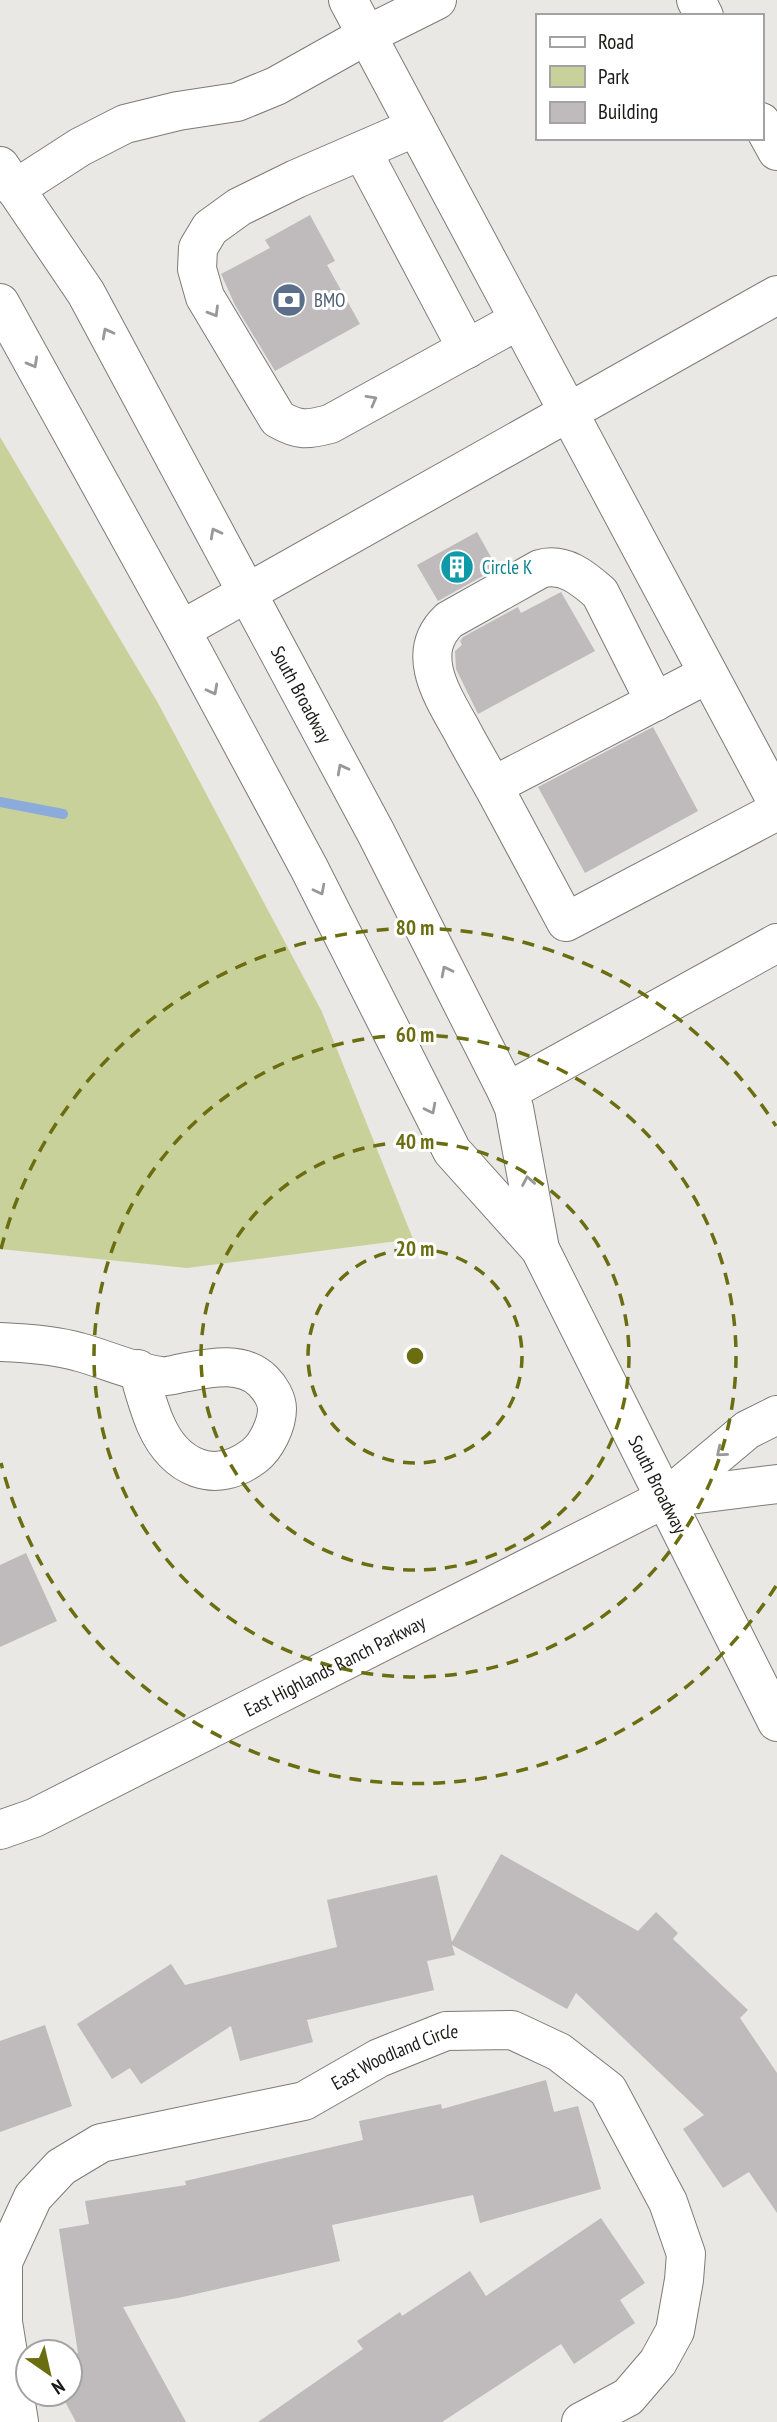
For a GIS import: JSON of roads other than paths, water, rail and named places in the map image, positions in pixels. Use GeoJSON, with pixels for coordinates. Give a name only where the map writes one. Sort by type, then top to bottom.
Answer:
{"type":"FeatureCollection","features":[{"type":"Feature","properties":{"kind":"main road"},"geometry":{"type":"LineString","coordinates":[[348,0],[776,801],[566,922],[437,686],[432,667],[435,639],[449,620],[540,569],[551,566],[564,569],[585,580],[600,593],[655,702]]}},
{"type":"Feature","properties":{"kind":"main road"},"geometry":{"type":"LineString","coordinates":[[8,177],[80,147],[125,124],[178,111],[237,102],[276,86],[367,35],[437,0]]}},
{"type":"Feature","properties":{"kind":"main road"},"geometry":{"type":"LineString","coordinates":[[763,126],[777,151]]}},
{"type":"Feature","properties":{"kind":"main road"},"geometry":{"type":"LineString","coordinates":[[416,127],[239,207],[210,228],[198,248],[197,269],[205,297],[278,419],[290,426],[307,430],[330,424],[519,320]]}},
{"type":"Feature","properties":{"kind":"main road"},"geometry":{"type":"LineString","coordinates":[[362,150],[467,349]]}},
{"type":"Feature","properties":{"kind":"main road","name":"South Broadway"},"geometry":{"type":"LineString","coordinates":[[8,177],[86,293],[376,833],[507,1093],[514,1108],[540,1249]]}},
{"type":"Feature","properties":{"kind":"main road"},"geometry":{"type":"LineString","coordinates":[[181,629],[777,295]]}},
{"type":"Feature","properties":{"kind":"main road","name":"South Broadway"},"geometry":{"type":"LineString","coordinates":[[0,303],[181,629],[309,868],[452,1151],[540,1249],[777,1722]]}},
{"type":"Feature","properties":{"kind":"main road"},"geometry":{"type":"LineString","coordinates":[[493,786],[708,674]]}},
{"type":"Feature","properties":{"kind":"main road"},"geometry":{"type":"LineString","coordinates":[[507,1093],[777,943]]}},
{"type":"Feature","properties":{"kind":"main road"},"geometry":{"type":"LineString","coordinates":[[0,1342],[75,1350],[138,1369]]}},
{"type":"Feature","properties":{"kind":"main road"},"geometry":{"type":"LineString","coordinates":[[666,1498],[747,1430],[777,1415]]}},
{"type":"Feature","properties":{"kind":"main road"},"geometry":{"type":"LineString","coordinates":[[666,1498],[777,1484]]}},
{"type":"Feature","properties":{"kind":"main road","name":"East Highlands Ranch Parkway"},"geometry":{"type":"LineString","coordinates":[[0,1830],[34,1818],[666,1498]]}},
{"type":"Feature","properties":{"kind":"main road","name":"East Woodland Circle"},"geometry":{"type":"LineString","coordinates":[[19,2422],[3,2322],[1,2262],[33,2197],[61,2166],[101,2143],[304,2101],[379,2058],[446,2031],[512,2030],[559,2052],[608,2090],[668,2202],[685,2254],[683,2290],[675,2331],[658,2362],[628,2398],[581,2422]]}},
{"type":"Feature","properties":{"kind":"waterway"},"geometry":{"type":"LineString","coordinates":[[0,802],[63,814]]}},
{"type":"Feature","properties":{"kind":"place","name":"BMO"},"geometry":{"type":"Point","coordinates":[289,300]}},
{"type":"Feature","properties":{"kind":"place","name":"Circle K"},"geometry":{"type":"Point","coordinates":[457,567]}}]}
